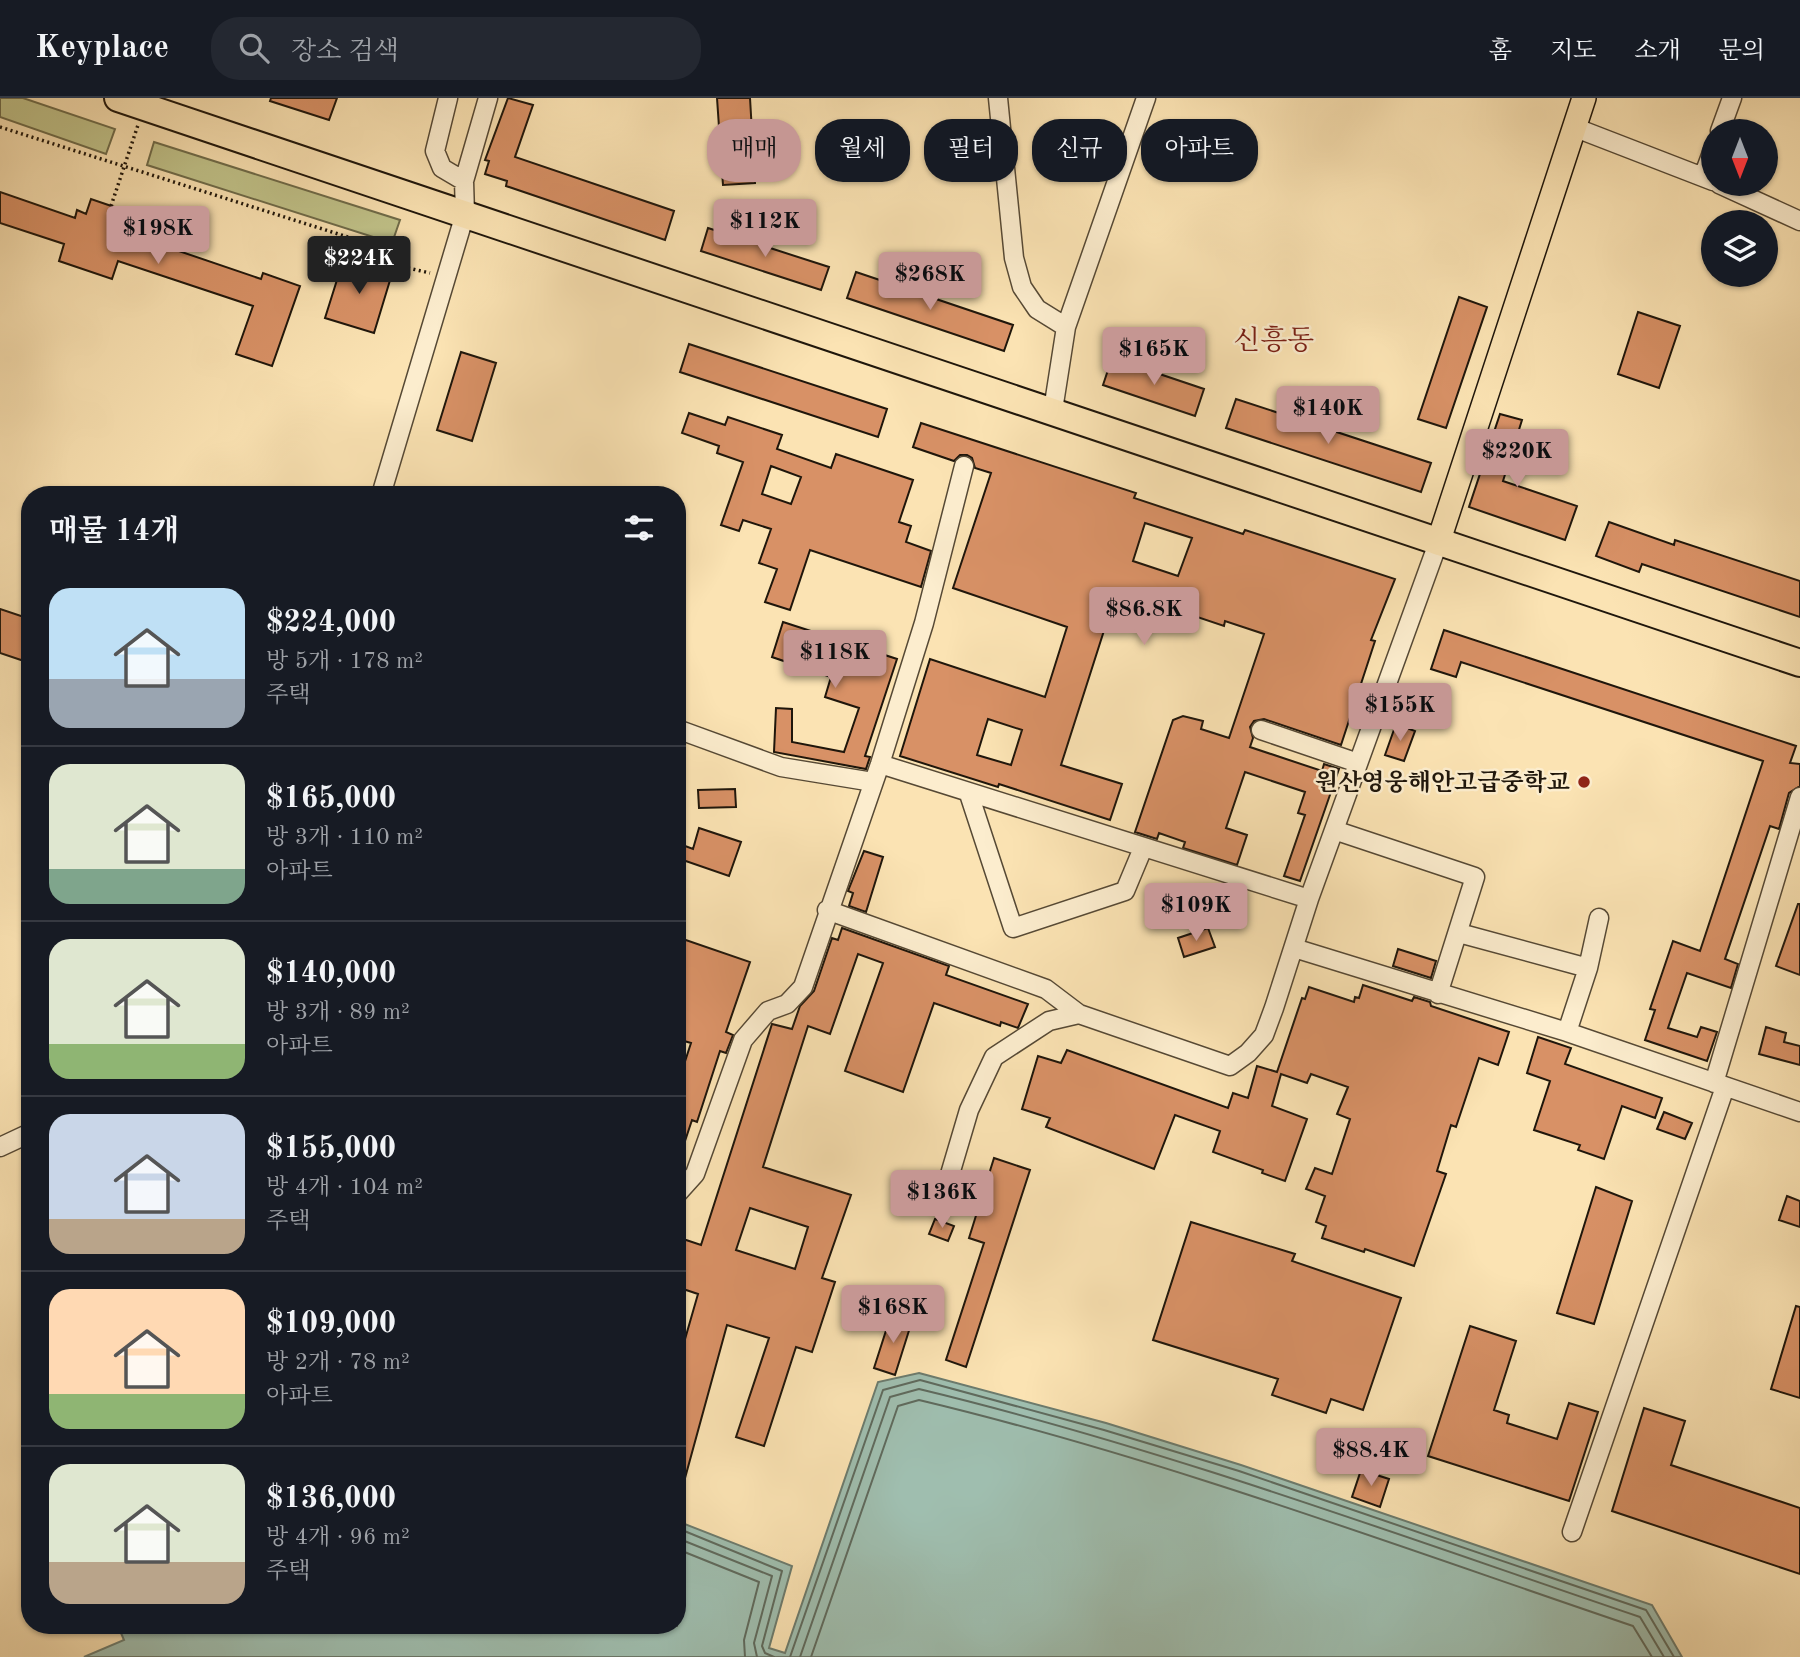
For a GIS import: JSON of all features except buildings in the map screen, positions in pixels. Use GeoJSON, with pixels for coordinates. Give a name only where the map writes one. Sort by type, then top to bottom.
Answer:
{"type":"FeatureCollection","features":[{"type":"Feature","properties":{"kind":"highway"},"geometry":{"type":"LineString","coordinates":[[118,98],[1800,663]]}},
{"type":"Feature","properties":{"kind":"main road"},"geometry":{"type":"LineString","coordinates":[[1437,543],[1584,98]]}},
{"type":"Feature","properties":{"kind":"street"},"geometry":{"type":"LineString","coordinates":[[448,98],[435,151],[442,168],[464,181]]}},
{"type":"Feature","properties":{"kind":"street"},"geometry":{"type":"LineString","coordinates":[[384,486],[465,214],[464,181],[488,98]]}},
{"type":"Feature","properties":{"kind":"street"},"geometry":{"type":"LineString","coordinates":[[998,98],[1014,258],[1022,287],[1037,309],[1066,327]]}},
{"type":"Feature","properties":{"kind":"street"},"geometry":{"type":"LineString","coordinates":[[1053,410],[1066,327],[1146,98]]}},
{"type":"Feature","properties":{"kind":"street"},"geometry":{"type":"LineString","coordinates":[[1724,119],[1732,98]]}},
{"type":"Feature","properties":{"kind":"street"},"geometry":{"type":"LineString","coordinates":[[1576,128],[1701,177]]}},
{"type":"Feature","properties":{"kind":"street"},"geometry":{"type":"LineString","coordinates":[[1745,196],[1800,221]]}},
{"type":"Feature","properties":{"kind":"street"},"geometry":{"type":"LineString","coordinates":[[686,1184],[695,1174],[743,1040],[768,1011],[787,1004],[803,987],[827,910],[880,764],[924,623],[964,466]]}},
{"type":"Feature","properties":{"kind":"street"},"geometry":{"type":"LineString","coordinates":[[827,910],[1046,989],[1079,1014],[1230,1066],[1248,1053],[1264,1035],[1309,899],[1437,543]]}},
{"type":"Feature","properties":{"kind":"street"},"geometry":{"type":"LineString","coordinates":[[1261,730],[1358,763]]}},
{"type":"Feature","properties":{"kind":"street"},"geometry":{"type":"LineString","coordinates":[[686,732],[780,767],[873,782]]}},
{"type":"Feature","properties":{"kind":"street"},"geometry":{"type":"LineString","coordinates":[[880,764],[1309,899]]}},
{"type":"Feature","properties":{"kind":"street"},"geometry":{"type":"LineString","coordinates":[[969,794],[1013,929],[1125,891],[1143,848]]}},
{"type":"Feature","properties":{"kind":"street"},"geometry":{"type":"LineString","coordinates":[[1572,1532],[1720,1085],[1800,797]]}},
{"type":"Feature","properties":{"kind":"street"},"geometry":{"type":"LineString","coordinates":[[1334,830],[1475,877],[1438,994]]}},
{"type":"Feature","properties":{"kind":"street"},"geometry":{"type":"LineString","coordinates":[[1567,1032],[1588,968],[1599,918]]}},
{"type":"Feature","properties":{"kind":"street"},"geometry":{"type":"LineString","coordinates":[[1459,933],[1588,968]]}},
{"type":"Feature","properties":{"kind":"street"},"geometry":{"type":"LineString","coordinates":[[1294,948],[1567,1032],[1800,1112]]}},
{"type":"Feature","properties":{"kind":"street"},"geometry":{"type":"LineString","coordinates":[[948,1181],[969,1110],[994,1057],[1049,1021],[1079,1014]]}},
{"type":"Feature","properties":{"kind":"street"},"geometry":{"type":"LineString","coordinates":[[0,1147],[21,1137]]}},
{"type":"Feature","properties":{"kind":"path"},"geometry":{"type":"LineString","coordinates":[[111,206],[145,107]]}},
{"type":"Feature","properties":{"kind":"path"},"geometry":{"type":"LineString","coordinates":[[0,127],[391,251],[408,268],[445,277]]}},
{"type":"Feature","properties":{"kind":"green space"},"geometry":{"type":"Polygon","coordinates":[[[0,98],[23,98],[115,129],[106,154],[0,117],[0,98]]]}},
{"type":"Feature","properties":{"kind":"green space"},"geometry":{"type":"Polygon","coordinates":[[[154,142],[400,220],[392,243],[147,165],[154,142]]]}},
{"type":"Feature","properties":{"kind":"water"},"geometry":{"type":"Polygon","coordinates":[[[919,1373],[1106,1423],[1241,1465],[1652,1605],[1682,1657],[84,1657],[124,1640],[121,1634],[686,1634],[686,1525],[792,1566],[769,1648],[785,1653],[878,1382],[919,1373]]]}},
{"type":"Feature","properties":{"kind":"place","name":"원산영웅해안고급중학교"},"geometry":{"type":"Point","coordinates":[1584,782]}},
{"type":"Feature","properties":{"kind":"district","name":"신흥동"},"geometry":{"type":"Point","coordinates":[1274,339]}}]}
